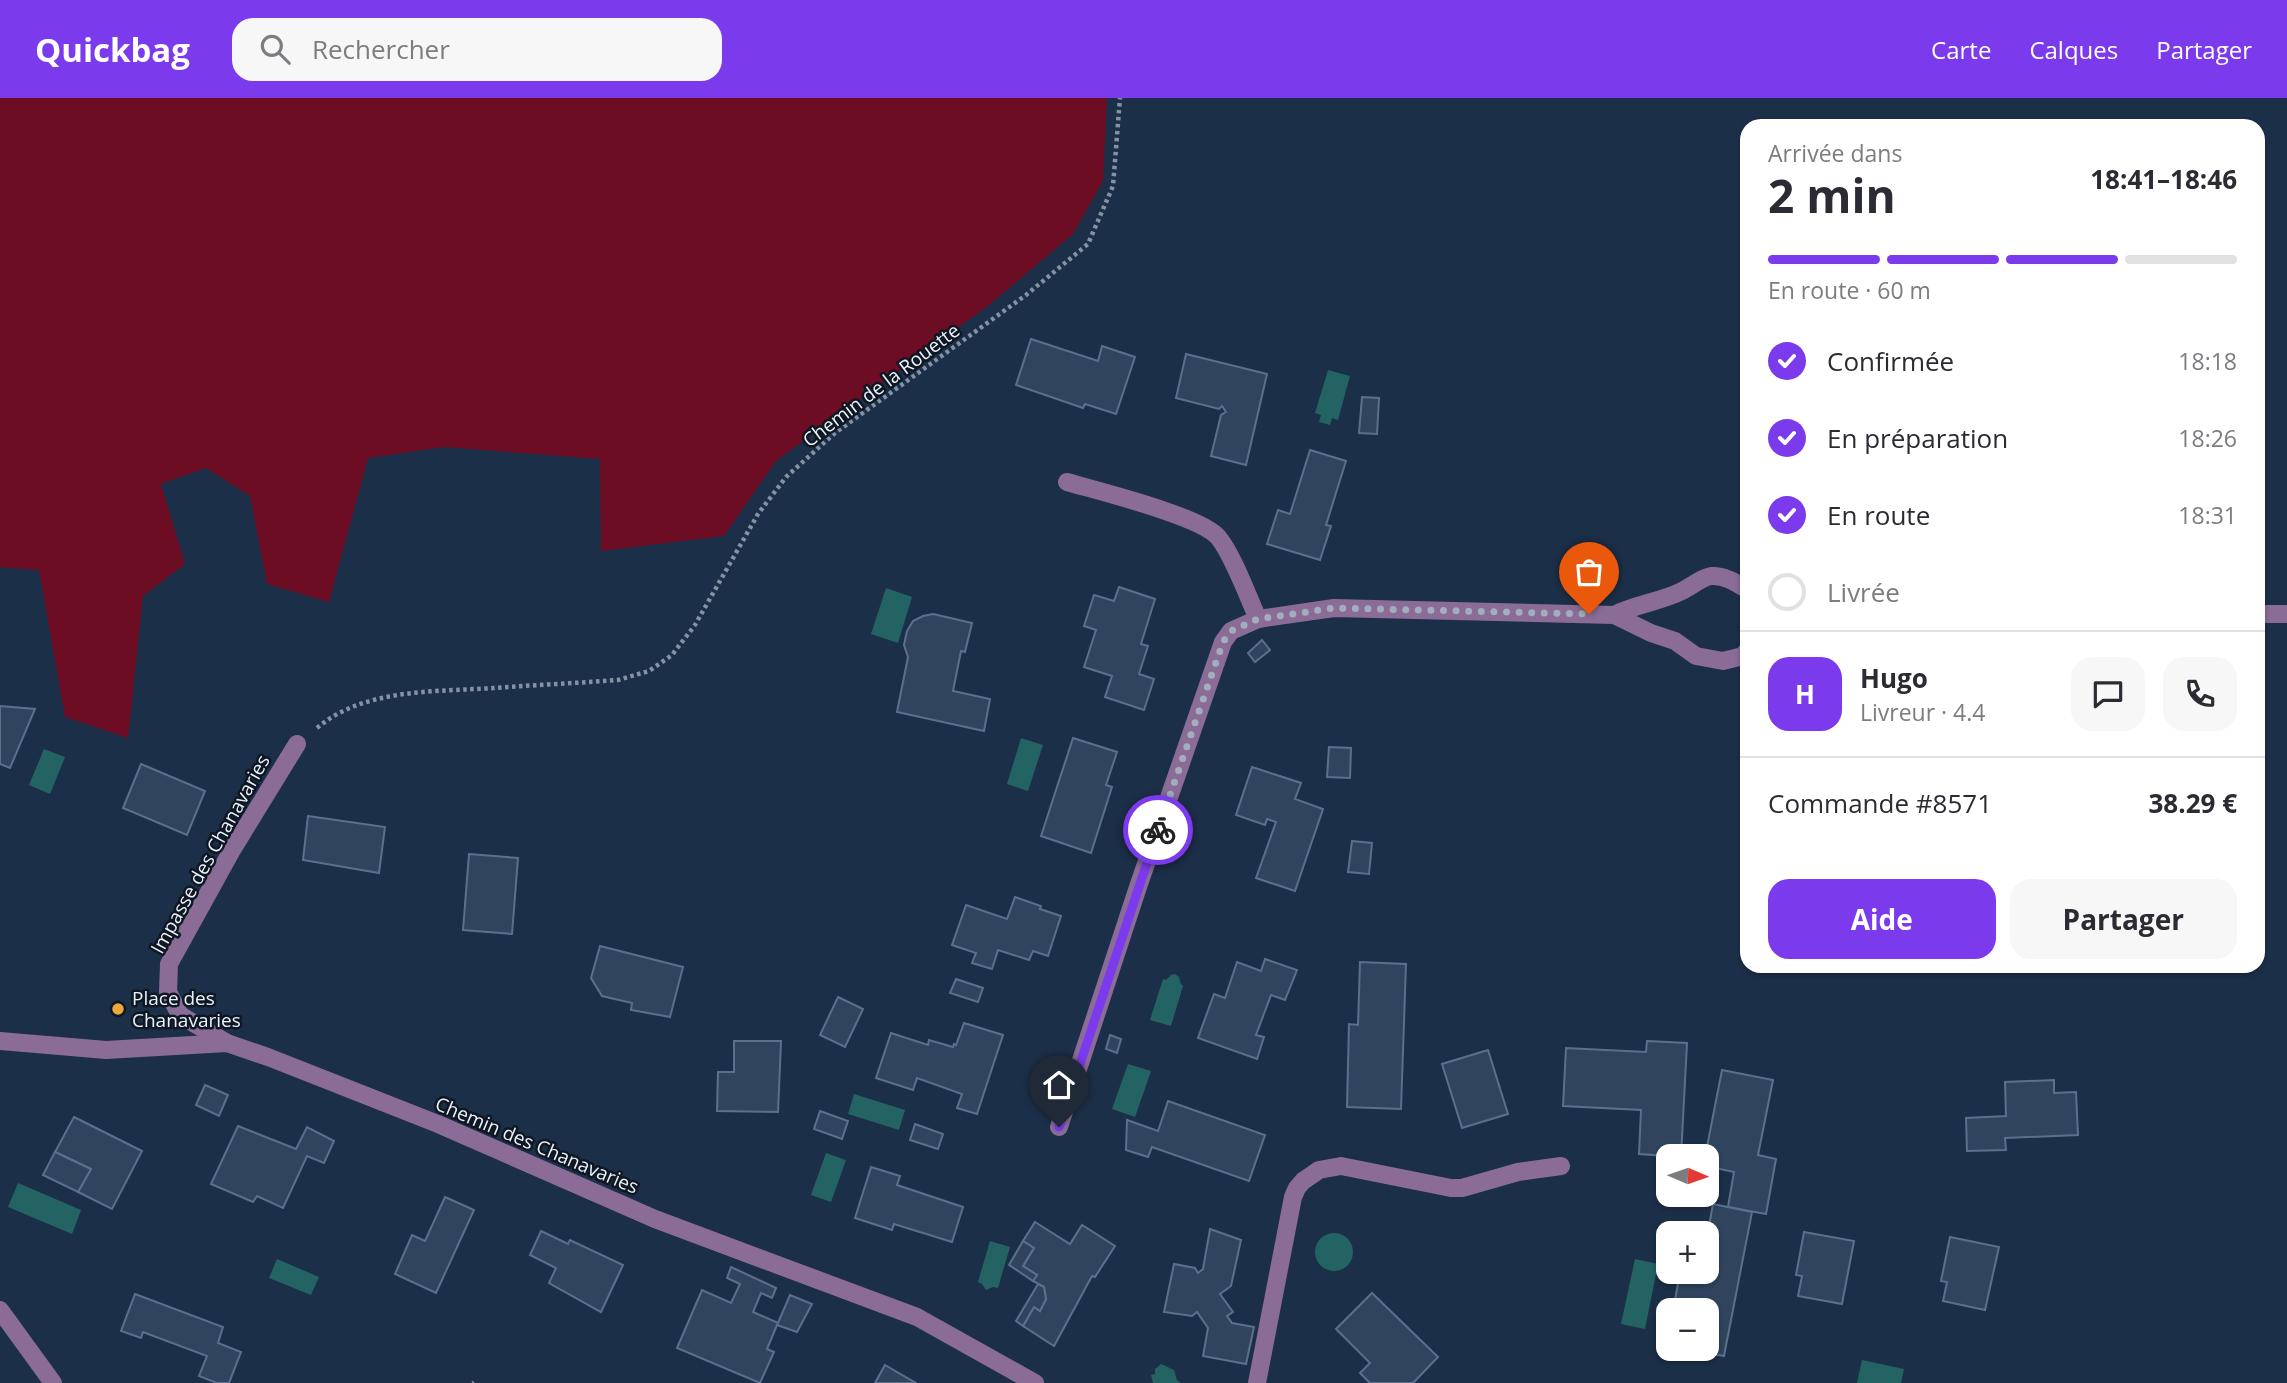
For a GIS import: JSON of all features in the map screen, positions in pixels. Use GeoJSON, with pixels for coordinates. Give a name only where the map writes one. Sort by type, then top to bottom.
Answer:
{"type":"FeatureCollection","features":[{"type":"Feature","properties":{"kind":"street"},"geometry":{"type":"LineString","coordinates":[[1067,482],[1207,527],[1225,548],[1258,619]]}},
{"type":"Feature","properties":{"kind":"street"},"geometry":{"type":"LineString","coordinates":[[1614,615],[1630,607],[1679,593],[1712,576],[1740,585]]}},
{"type":"Feature","properties":{"kind":"street"},"geometry":{"type":"LineString","coordinates":[[1059,1127],[1139,884],[1223,642],[1231,631],[1258,619],[1334,608],[1614,615],[1675,641],[1696,656],[1723,661],[1740,657]]}},
{"type":"Feature","properties":{"kind":"street"},"geometry":{"type":"LineString","coordinates":[[2265,614],[2287,614]]}},
{"type":"Feature","properties":{"kind":"street","name":"Impasse des Chanavaries"},"geometry":{"type":"LineString","coordinates":[[226,1043],[180,1015],[168,992],[169,964],[232,850],[297,744]]}},
{"type":"Feature","properties":{"kind":"street","name":"Chemin des Chanavaries"},"geometry":{"type":"LineString","coordinates":[[0,1041],[106,1050],[226,1043],[438,1124],[655,1219],[916,1317],[1035,1383]]}},
{"type":"Feature","properties":{"kind":"street"},"geometry":{"type":"LineString","coordinates":[[1257,1383],[1293,1197],[1297,1188],[1319,1170],[1341,1166],[1462,1188],[1518,1172],[1561,1166]]}},
{"type":"Feature","properties":{"kind":"street"},"geometry":{"type":"LineString","coordinates":[[0,1310],[53,1383]]}},
{"type":"Feature","properties":{"kind":"path","name":"Chemin de la Rouette"},"geometry":{"type":"LineString","coordinates":[[297,744],[328,718],[354,706],[408,694],[618,680],[649,671],[672,655],[695,625],[758,514],[786,477],[835,433],[1026,295],[1088,244],[1113,186],[1120,98]]}},
{"type":"Feature","properties":{"kind":"shaded area"},"geometry":{"type":"Polygon","coordinates":[[[0,98],[1107,98],[1103,181],[1073,234],[989,305],[776,461],[724,536],[601,551],[600,459],[444,447],[368,458],[329,602],[267,584],[250,496],[206,468],[161,484],[185,564],[143,596],[128,738],[65,717],[39,570],[0,567],[0,98]]]}},
{"type":"Feature","properties":{"kind":"shaded area"},"geometry":{"type":"Polygon","coordinates":[[[1328,370],[1350,376],[1338,420],[1332,418],[1330,425],[1319,422],[1321,415],[1315,413],[1328,370]]]}},
{"type":"Feature","properties":{"kind":"shaded area"},"geometry":{"type":"Polygon","coordinates":[[[886,588],[912,597],[898,643],[871,634],[886,588]]]}},
{"type":"Feature","properties":{"kind":"shaded area"},"geometry":{"type":"Polygon","coordinates":[[[1021,738],[1043,745],[1028,791],[1007,784],[1021,738]]]}},
{"type":"Feature","properties":{"kind":"shaded area"},"geometry":{"type":"Polygon","coordinates":[[[44,749],[65,757],[50,794],[29,785],[44,749]]]}},
{"type":"Feature","properties":{"kind":"shaded area"},"geometry":{"type":"Polygon","coordinates":[[[1175,974],[1183,986],[1171,1026],[1150,1020],[1163,979],[1175,974]]]}},
{"type":"Feature","properties":{"kind":"shaded area"},"geometry":{"type":"Polygon","coordinates":[[[1128,1064],[1151,1071],[1135,1117],[1112,1109],[1128,1064]]]}},
{"type":"Feature","properties":{"kind":"shaded area"},"geometry":{"type":"Polygon","coordinates":[[[854,1094],[905,1110],[899,1130],[848,1114],[854,1094]]]}},
{"type":"Feature","properties":{"kind":"shaded area"},"geometry":{"type":"Polygon","coordinates":[[[826,1153],[846,1160],[831,1202],[811,1195],[826,1153]]]}},
{"type":"Feature","properties":{"kind":"shaded area"},"geometry":{"type":"Polygon","coordinates":[[[18,1183],[81,1210],[72,1234],[8,1207],[18,1183]]]}},
{"type":"Feature","properties":{"kind":"shaded area"},"geometry":{"type":"Polygon","coordinates":[[[1334,1233],[1347,1239],[1353,1252],[1347,1265],[1334,1271],[1321,1265],[1315,1252],[1321,1239],[1334,1233]]]}},
{"type":"Feature","properties":{"kind":"shaded area"},"geometry":{"type":"Polygon","coordinates":[[[990,1241],[1010,1247],[998,1288],[986,1290],[978,1282],[990,1241]]]}},
{"type":"Feature","properties":{"kind":"shaded area"},"geometry":{"type":"Polygon","coordinates":[[[277,1259],[319,1277],[311,1295],[269,1278],[277,1259]]]}},
{"type":"Feature","properties":{"kind":"shaded area"},"geometry":{"type":"Polygon","coordinates":[[[1635,1259],[1656,1264],[1645,1329],[1621,1324],[1635,1259]]]}},
{"type":"Feature","properties":{"kind":"shaded area"},"geometry":{"type":"Polygon","coordinates":[[[1862,1360],[1904,1369],[1901,1383],[1857,1383],[1862,1360]]]}},
{"type":"Feature","properties":{"kind":"shaded area"},"geometry":{"type":"Polygon","coordinates":[[[1161,1364],[1174,1370],[1181,1383],[1153,1383],[1151,1375],[1155,1374],[1155,1369],[1161,1364]]]}},
{"type":"Feature","properties":{"kind":"building"},"geometry":{"type":"Polygon","coordinates":[[[1031,339],[1098,361],[1102,346],[1135,357],[1116,414],[1085,404],[1083,408],[1016,385],[1031,339]]]}},
{"type":"Feature","properties":{"kind":"building"},"geometry":{"type":"Polygon","coordinates":[[[1186,354],[1267,374],[1246,465],[1211,456],[1221,415],[1226,412],[1222,406],[1219,409],[1176,398],[1186,354]]]}},
{"type":"Feature","properties":{"kind":"building"},"geometry":{"type":"Polygon","coordinates":[[[1362,397],[1379,398],[1377,434],[1359,433],[1362,397]]]}},
{"type":"Feature","properties":{"kind":"building"},"geometry":{"type":"Polygon","coordinates":[[[1310,450],[1346,461],[1326,525],[1331,526],[1320,560],[1267,544],[1278,510],[1290,514],[1310,450]]]}},
{"type":"Feature","properties":{"kind":"building"},"geometry":{"type":"Polygon","coordinates":[[[1119,587],[1155,599],[1141,644],[1148,646],[1139,674],[1154,679],[1144,710],[1105,697],[1112,676],[1084,667],[1096,630],[1084,626],[1094,595],[1114,601],[1119,587]]]}},
{"type":"Feature","properties":{"kind":"building"},"geometry":{"type":"Polygon","coordinates":[[[933,614],[972,623],[965,652],[961,651],[953,691],[990,699],[984,731],[897,712],[908,657],[904,645],[907,631],[913,621],[933,614]]]}},
{"type":"Feature","properties":{"kind":"building"},"geometry":{"type":"Polygon","coordinates":[[[1262,640],[1270,650],[1255,662],[1248,653],[1262,640]]]}},
{"type":"Feature","properties":{"kind":"building"},"geometry":{"type":"Polygon","coordinates":[[[0,706],[35,709],[10,768],[0,764],[0,706]]]}},
{"type":"Feature","properties":{"kind":"building"},"geometry":{"type":"Polygon","coordinates":[[[1073,738],[1117,752],[1106,785],[1112,787],[1091,853],[1041,836],[1073,738]]]}},
{"type":"Feature","properties":{"kind":"building"},"geometry":{"type":"Polygon","coordinates":[[[1329,747],[1351,748],[1350,778],[1327,777],[1329,747]]]}},
{"type":"Feature","properties":{"kind":"building"},"geometry":{"type":"Polygon","coordinates":[[[141,764],[205,791],[187,835],[123,808],[141,764]]]}},
{"type":"Feature","properties":{"kind":"building"},"geometry":{"type":"Polygon","coordinates":[[[1252,767],[1301,783],[1295,799],[1323,809],[1295,891],[1256,878],[1276,822],[1267,819],[1265,825],[1236,815],[1252,767]]]}},
{"type":"Feature","properties":{"kind":"building"},"geometry":{"type":"Polygon","coordinates":[[[308,816],[385,827],[379,873],[303,860],[308,816]]]}},
{"type":"Feature","properties":{"kind":"building"},"geometry":{"type":"Polygon","coordinates":[[[1352,841],[1372,843],[1369,874],[1348,872],[1352,841]]]}},
{"type":"Feature","properties":{"kind":"building"},"geometry":{"type":"Polygon","coordinates":[[[469,854],[518,858],[512,934],[463,930],[469,854]]]}},
{"type":"Feature","properties":{"kind":"building"},"geometry":{"type":"Polygon","coordinates":[[[1015,897],[1061,916],[1048,956],[1033,951],[1029,960],[998,950],[992,969],[972,963],[976,953],[952,945],[966,905],[1007,919],[1015,897]]]}},
{"type":"Feature","properties":{"kind":"building"},"geometry":{"type":"Polygon","coordinates":[[[600,946],[683,967],[670,1017],[631,1010],[632,1003],[602,996],[591,978],[600,946]]]}},
{"type":"Feature","properties":{"kind":"building"},"geometry":{"type":"Polygon","coordinates":[[[1265,959],[1297,970],[1285,1000],[1271,995],[1256,1035],[1264,1037],[1257,1059],[1198,1038],[1214,994],[1225,998],[1237,962],[1261,971],[1265,959]]]}},
{"type":"Feature","properties":{"kind":"building"},"geometry":{"type":"Polygon","coordinates":[[[1360,962],[1406,964],[1401,1109],[1347,1107],[1349,1024],[1358,1025],[1360,962]]]}},
{"type":"Feature","properties":{"kind":"building"},"geometry":{"type":"Polygon","coordinates":[[[956,979],[983,988],[978,1002],[950,993],[956,979]]]}},
{"type":"Feature","properties":{"kind":"building"},"geometry":{"type":"Polygon","coordinates":[[[838,997],[863,1009],[845,1047],[820,1035],[838,997]]]}},
{"type":"Feature","properties":{"kind":"building"},"geometry":{"type":"Polygon","coordinates":[[[964,1023],[1003,1035],[977,1114],[957,1108],[962,1094],[917,1078],[913,1090],[876,1078],[891,1033],[928,1045],[929,1040],[953,1047],[964,1023]]]}},
{"type":"Feature","properties":{"kind":"building"},"geometry":{"type":"Polygon","coordinates":[[[1110,1035],[1121,1039],[1117,1053],[1106,1049],[1110,1035]]]}},
{"type":"Feature","properties":{"kind":"building"},"geometry":{"type":"Polygon","coordinates":[[[734,1041],[781,1041],[778,1112],[717,1111],[718,1072],[734,1072],[734,1041]]]}},
{"type":"Feature","properties":{"kind":"building"},"geometry":{"type":"Polygon","coordinates":[[[1647,1041],[1687,1043],[1682,1144],[1656,1144],[1656,1155],[1639,1154],[1641,1110],[1563,1106],[1566,1048],[1646,1052],[1647,1041]]]}},
{"type":"Feature","properties":{"kind":"building"},"geometry":{"type":"Polygon","coordinates":[[[1488,1050],[1508,1114],[1462,1128],[1442,1064],[1488,1050]]]}},
{"type":"Feature","properties":{"kind":"building"},"geometry":{"type":"Polygon","coordinates":[[[1722,1070],[1773,1080],[1758,1155],[1776,1159],[1766,1214],[1728,1207],[1734,1172],[1719,1169],[1719,1144],[1708,1144],[1722,1070]]]}},
{"type":"Feature","properties":{"kind":"building"},"geometry":{"type":"Polygon","coordinates":[[[2054,1080],[2054,1093],[2076,1092],[2078,1135],[2005,1138],[2006,1150],[1967,1151],[1966,1118],[2006,1116],[2005,1082],[2054,1080]]]}},
{"type":"Feature","properties":{"kind":"building"},"geometry":{"type":"Polygon","coordinates":[[[205,1085],[228,1095],[219,1116],[196,1105],[205,1085]]]}},
{"type":"Feature","properties":{"kind":"building"},"geometry":{"type":"Polygon","coordinates":[[[1168,1101],[1265,1135],[1249,1181],[1152,1147],[1148,1157],[1126,1150],[1127,1120],[1158,1131],[1168,1101]]]}},
{"type":"Feature","properties":{"kind":"building"},"geometry":{"type":"Polygon","coordinates":[[[820,1111],[848,1121],[842,1139],[814,1129],[820,1111]]]}},
{"type":"Feature","properties":{"kind":"building"},"geometry":{"type":"Polygon","coordinates":[[[74,1117],[142,1151],[112,1209],[78,1192],[91,1169],[55,1152],[74,1117]]]}},
{"type":"Feature","properties":{"kind":"building"},"geometry":{"type":"Polygon","coordinates":[[[915,1124],[943,1134],[938,1149],[910,1140],[915,1124]]]}},
{"type":"Feature","properties":{"kind":"building"},"geometry":{"type":"Polygon","coordinates":[[[238,1126],[296,1149],[307,1127],[334,1141],[324,1163],[307,1156],[283,1208],[257,1196],[253,1202],[211,1184],[238,1126]]]}},
{"type":"Feature","properties":{"kind":"building"},"geometry":{"type":"Polygon","coordinates":[[[55,1152],[91,1169],[78,1192],[43,1175],[55,1152]]]}},
{"type":"Feature","properties":{"kind":"building"},"geometry":{"type":"Polygon","coordinates":[[[871,1167],[900,1176],[897,1185],[963,1207],[952,1242],[894,1224],[892,1230],[855,1218],[871,1167]]]}},
{"type":"Feature","properties":{"kind":"building"},"geometry":{"type":"Polygon","coordinates":[[[445,1197],[474,1210],[436,1293],[395,1274],[412,1235],[425,1241],[445,1197]]]}},
{"type":"Feature","properties":{"kind":"building"},"geometry":{"type":"Polygon","coordinates":[[[1719,1205],[1752,1212],[1724,1356],[1719,1355],[1719,1298],[1675,1298],[1678,1284],[1719,1284],[1719,1221],[1710,1221],[1712,1208],[1718,1208],[1719,1205]]]}},
{"type":"Feature","properties":{"kind":"building"},"geometry":{"type":"Polygon","coordinates":[[[1035,1222],[1070,1244],[1082,1225],[1115,1246],[1095,1277],[1092,1276],[1054,1346],[1023,1326],[1034,1307],[1040,1311],[1046,1299],[1044,1287],[1033,1281],[1037,1275],[1023,1266],[1034,1248],[1023,1241],[1035,1222]]]}},
{"type":"Feature","properties":{"kind":"building"},"geometry":{"type":"Polygon","coordinates":[[[1210,1229],[1241,1240],[1231,1286],[1220,1294],[1233,1312],[1227,1316],[1232,1323],[1254,1327],[1246,1364],[1203,1356],[1208,1328],[1197,1312],[1192,1316],[1164,1312],[1174,1264],[1195,1268],[1198,1273],[1203,1269],[1210,1229]]]}},
{"type":"Feature","properties":{"kind":"building"},"geometry":{"type":"Polygon","coordinates":[[[541,1231],[568,1244],[570,1240],[623,1265],[601,1312],[549,1283],[556,1268],[530,1255],[541,1231]]]}},
{"type":"Feature","properties":{"kind":"building"},"geometry":{"type":"Polygon","coordinates":[[[1804,1232],[1854,1241],[1842,1304],[1798,1296],[1802,1276],[1796,1275],[1804,1232]]]}},
{"type":"Feature","properties":{"kind":"building"},"geometry":{"type":"Polygon","coordinates":[[[1950,1237],[1999,1247],[1985,1310],[1943,1301],[1947,1282],[1941,1281],[1950,1237]]]}},
{"type":"Feature","properties":{"kind":"building"},"geometry":{"type":"Polygon","coordinates":[[[1023,1241],[1034,1248],[1023,1266],[1037,1275],[1033,1281],[1009,1265],[1023,1241]]]}},
{"type":"Feature","properties":{"kind":"building"},"geometry":{"type":"Polygon","coordinates":[[[731,1267],[776,1288],[772,1298],[761,1293],[753,1312],[778,1323],[790,1295],[812,1304],[797,1332],[777,1325],[767,1349],[774,1352],[760,1383],[677,1348],[702,1290],[731,1303],[740,1284],[727,1278],[731,1267]]]}},
{"type":"Feature","properties":{"kind":"building"},"geometry":{"type":"Polygon","coordinates":[[[1038,1284],[1044,1287],[1046,1299],[1040,1311],[1034,1307],[1023,1326],[1016,1321],[1038,1284]]]}},
{"type":"Feature","properties":{"kind":"building"},"geometry":{"type":"Polygon","coordinates":[[[1372,1293],[1438,1357],[1413,1383],[1370,1383],[1360,1373],[1370,1363],[1336,1329],[1372,1293]]]}},
{"type":"Feature","properties":{"kind":"building"},"geometry":{"type":"Polygon","coordinates":[[[135,1294],[223,1327],[218,1343],[241,1352],[229,1383],[217,1383],[199,1376],[207,1356],[143,1332],[141,1338],[121,1331],[135,1294]]]}},
{"type":"Feature","properties":{"kind":"building"},"geometry":{"type":"Polygon","coordinates":[[[885,1365],[916,1383],[875,1383],[885,1365]]]}},
{"type":"Feature","properties":{"kind":"way so far"},"geometry":{"type":"LineString","coordinates":[[1158,830],[1223,642],[1231,631],[1258,619],[1334,608],[1589,614]]}},
{"type":"Feature","properties":{"kind":"place","name":"Place des Chanavaries"},"geometry":{"type":"Point","coordinates":[118,1009]}},
{"type":"Feature","properties":{"kind":"route"},"geometry":{"type":"LineString","coordinates":[[1059,1127],[1158,830]]}}]}
